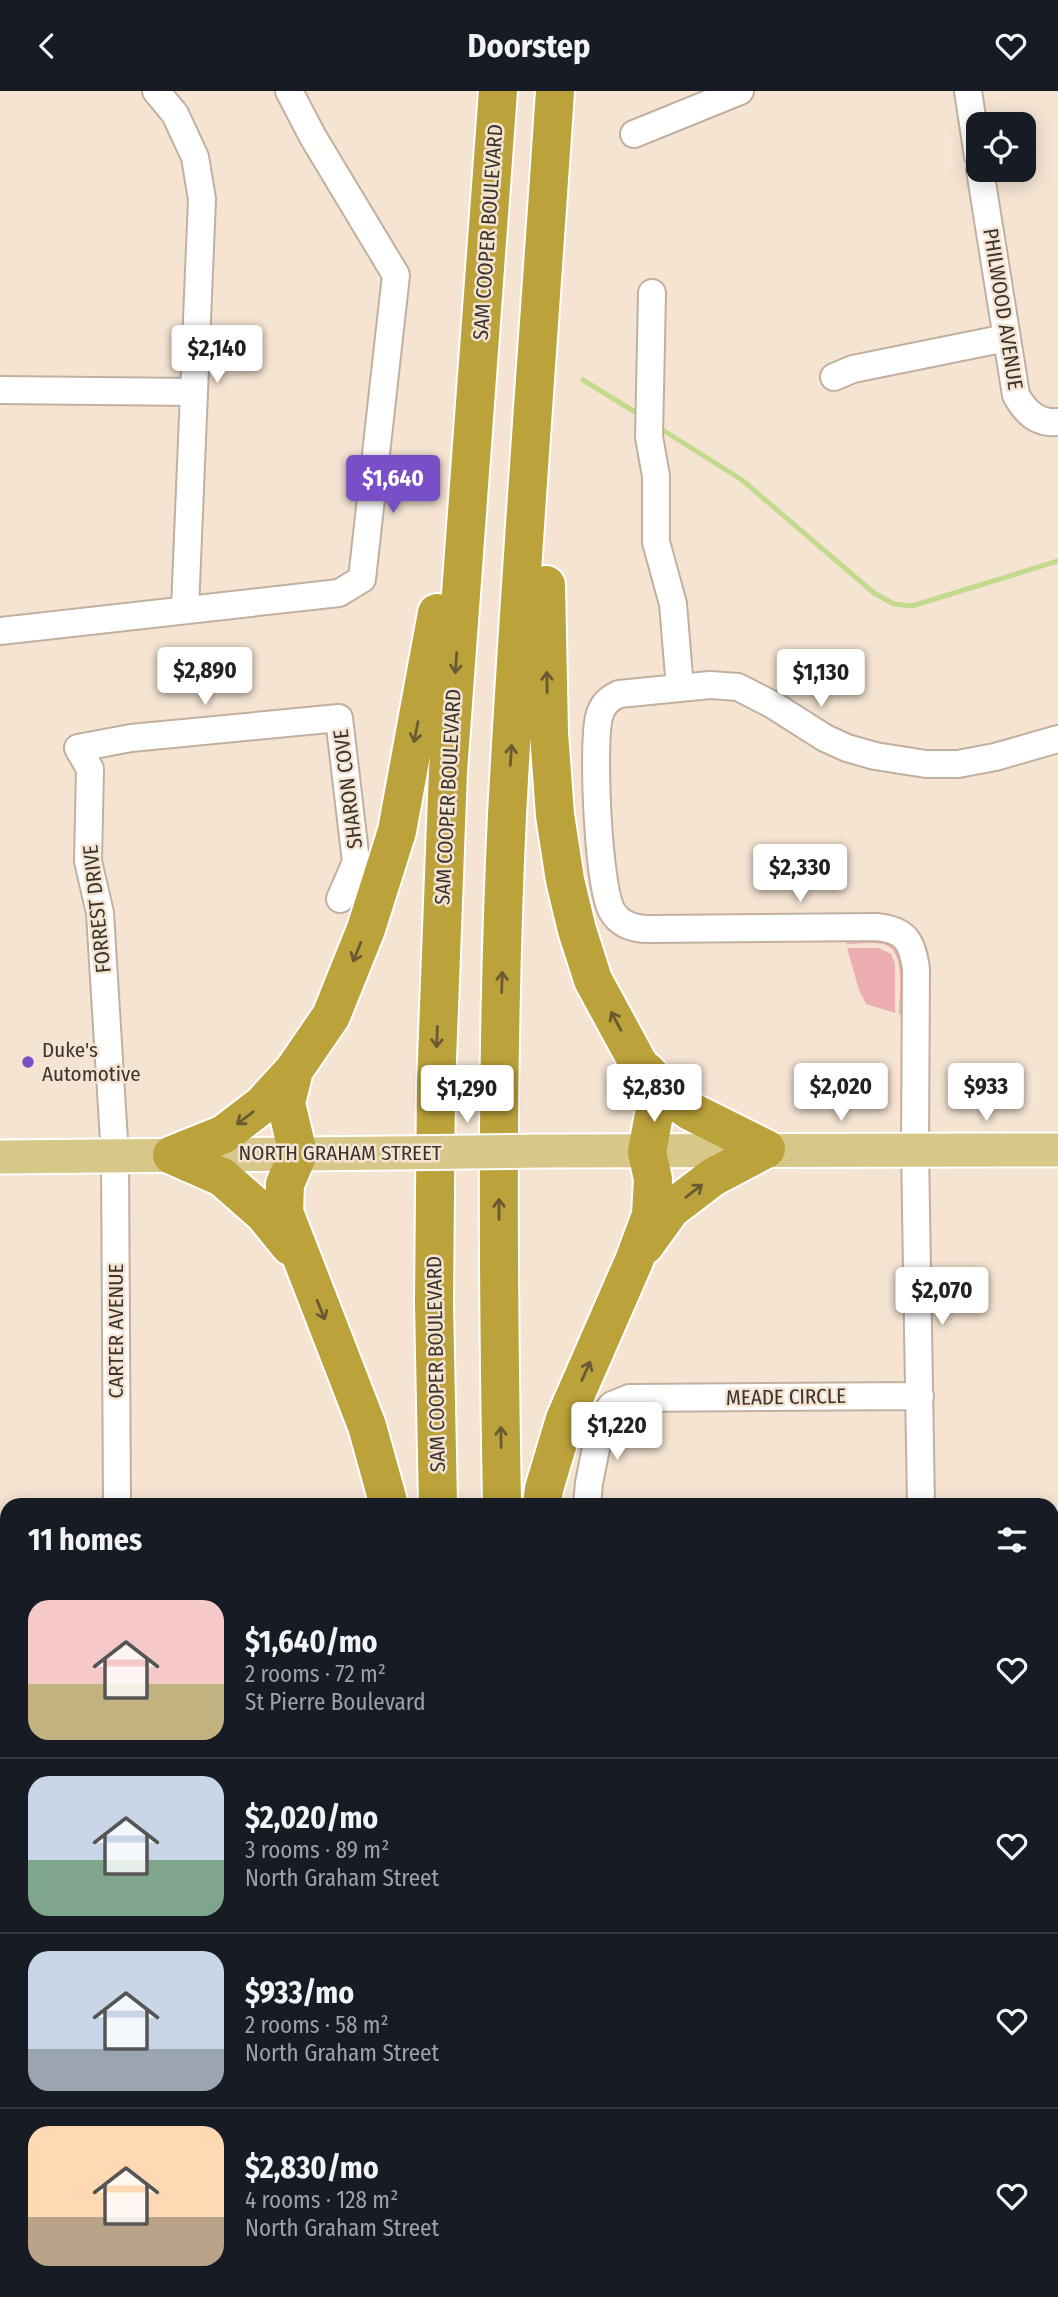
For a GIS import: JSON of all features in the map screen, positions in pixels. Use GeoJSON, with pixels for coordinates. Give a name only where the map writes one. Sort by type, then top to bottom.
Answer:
{"type":"FeatureCollection","features":[{"type":"Feature","properties":{"kind":"highway","name":"SAM COOPER BOULEVARD"},"geometry":{"type":"LineString","coordinates":[[438,1498],[434,1303],[435,1100],[446,826],[498,91]]}},
{"type":"Feature","properties":{"kind":"highway"},"geometry":{"type":"LineString","coordinates":[[502,1498],[499,1094],[507,817],[555,91]]}},
{"type":"Feature","properties":{"kind":"highway"},"geometry":{"type":"LineString","coordinates":[[543,1498],[565,1419],[634,1261],[651,1215],[653,1179],[647,1151],[655,1115],[655,1089],[593,980],[565,880],[555,815],[545,607],[549,173]]}},
{"type":"Feature","properties":{"kind":"highway"},"geometry":{"type":"LineString","coordinates":[[172,1155],[224,1134],[262,1105],[294,1070],[331,1016],[366,929],[397,831],[434,636],[486,253]]}},
{"type":"Feature","properties":{"kind":"highway"},"geometry":{"type":"LineString","coordinates":[[637,1061],[670,1097],[711,1122],[766,1149]]}},
{"type":"Feature","properties":{"kind":"highway"},"geometry":{"type":"LineString","coordinates":[[294,1070],[286,1103],[298,1154],[285,1184],[284,1212],[367,1426],[386,1498]]}},
{"type":"Feature","properties":{"kind":"highway"},"geometry":{"type":"LineString","coordinates":[[634,1261],[671,1209],[713,1177],[766,1149]]}},
{"type":"Feature","properties":{"kind":"highway"},"geometry":{"type":"LineString","coordinates":[[172,1155],[222,1177],[264,1214],[301,1258]]}},
{"type":"Feature","properties":{"kind":"main road","name":"NORTH GRAHAM STREET"},"geometry":{"type":"LineString","coordinates":[[0,1157],[766,1149],[1058,1150]]}},
{"type":"Feature","properties":{"kind":"street"},"geometry":{"type":"LineString","coordinates":[[156,91],[175,114],[195,157],[202,199],[185,609]]}},
{"type":"Feature","properties":{"kind":"street"},"geometry":{"type":"LineString","coordinates":[[0,631],[338,593],[362,579],[396,275],[313,137],[289,91]]}},
{"type":"Feature","properties":{"kind":"street"},"geometry":{"type":"LineString","coordinates":[[634,134],[740,91]]}},
{"type":"Feature","properties":{"kind":"street"},"geometry":{"type":"LineString","coordinates":[[968,91],[971,112]]}},
{"type":"Feature","properties":{"kind":"street","name":"PHILWOOD AVENUE"},"geometry":{"type":"LineString","coordinates":[[982,182],[1016,395],[1021,406],[1040,420],[1058,422]]}},
{"type":"Feature","properties":{"kind":"street"},"geometry":{"type":"LineString","coordinates":[[652,293],[649,437],[656,476],[656,543],[673,604],[680,688]]}},
{"type":"Feature","properties":{"kind":"street"},"geometry":{"type":"LineString","coordinates":[[834,377],[866,366],[1006,338]]}},
{"type":"Feature","properties":{"kind":"street"},"geometry":{"type":"LineString","coordinates":[[0,390],[194,392]]}},
{"type":"Feature","properties":{"kind":"street"},"geometry":{"type":"LineString","coordinates":[[921,1498],[915,1150],[916,969],[911,945],[899,932],[876,927],[637,929],[619,920],[607,900],[601,861],[597,731],[607,700],[620,694],[710,685],[738,687],[836,743],[874,756],[926,764],[958,764],[995,757],[1058,739]]}},
{"type":"Feature","properties":{"kind":"street","name":"SHARON COVE"},"geometry":{"type":"LineString","coordinates":[[78,748],[131,738],[339,718],[356,862],[340,899]]}},
{"type":"Feature","properties":{"kind":"street","name":"FORREST DRIVE"},"geometry":{"type":"LineString","coordinates":[[78,748],[90,769],[88,861],[100,913],[115,1157]]}},
{"type":"Feature","properties":{"kind":"street","name":"CARTER AVENUE"},"geometry":{"type":"LineString","coordinates":[[115,1157],[117,1498]]}},
{"type":"Feature","properties":{"kind":"street","name":"MEADE CIRCLE"},"geometry":{"type":"LineString","coordinates":[[588,1498],[602,1418],[612,1405],[629,1398],[919,1396]]}},
{"type":"Feature","properties":{"kind":"shaded area"},"geometry":{"type":"Polygon","coordinates":[[[880,940],[896,948],[904,975],[903,1015],[899,1014],[899,966],[892,950],[882,944],[847,944],[846,941],[880,940]]]}},
{"type":"Feature","properties":{"kind":"shaded area"},"geometry":{"type":"Polygon","coordinates":[[[847,948],[879,948],[891,954],[895,963],[895,1013],[866,1004],[859,990],[847,948]]]}},
{"type":"Feature","properties":{"kind":"waterway"},"geometry":{"type":"LineString","coordinates":[[583,380],[640,415]]}},
{"type":"Feature","properties":{"kind":"waterway"},"geometry":{"type":"LineString","coordinates":[[658,427],[742,480],[874,593],[894,604],[912,606],[1058,561]]}},
{"type":"Feature","properties":{"kind":"place","name":"Duke's Automotive"},"geometry":{"type":"Point","coordinates":[28,1062]}}]}
